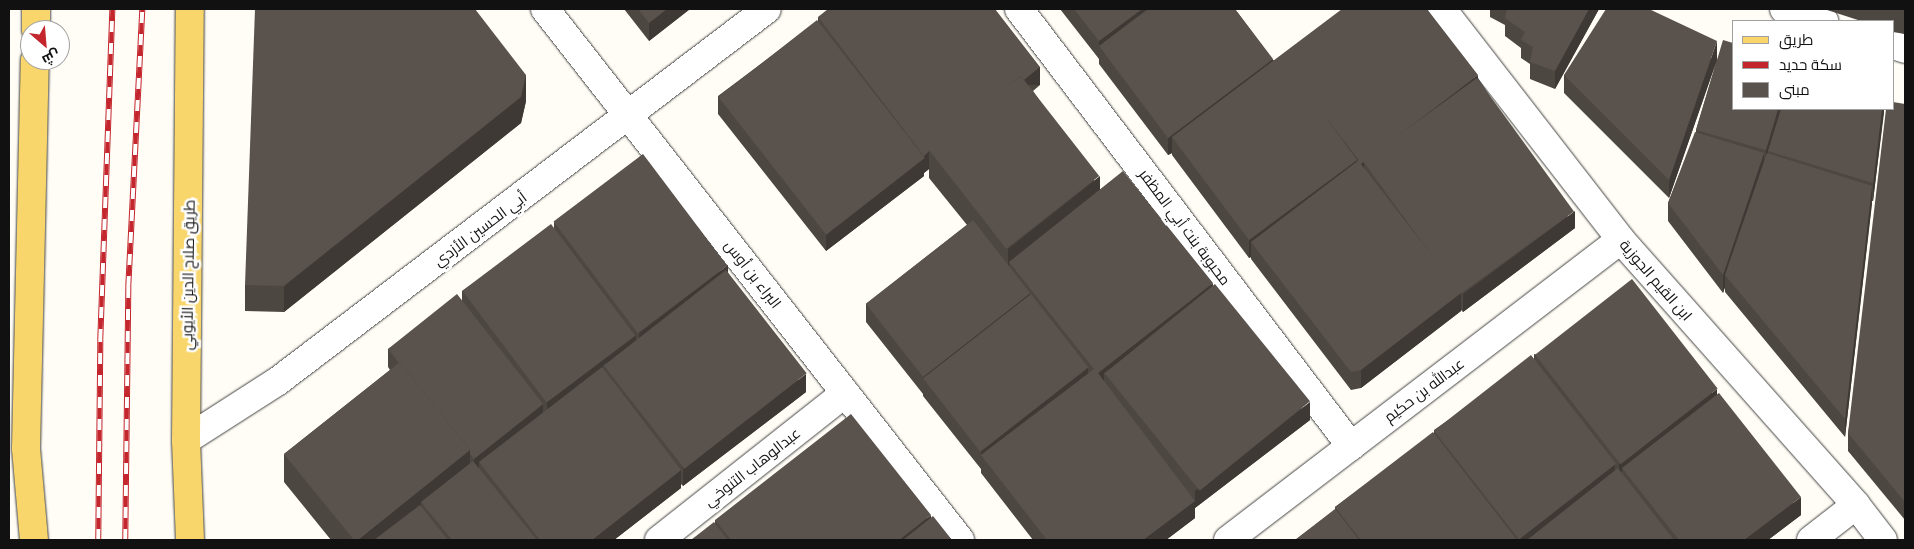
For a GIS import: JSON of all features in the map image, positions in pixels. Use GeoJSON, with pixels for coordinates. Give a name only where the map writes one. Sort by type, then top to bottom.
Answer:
{"type":"FeatureCollection","features":[{"type":"Feature","properties":{"kind":"main road","name":"طريق صلاح الدين الأيوبي"},"geometry":{"type":"LineString","coordinates":[[190,9],[186,440],[190,540]]}},
{"type":"Feature","properties":{"kind":"main road"},"geometry":{"type":"LineString","coordinates":[[34,540],[18,446],[35,70]]}},
{"type":"Feature","properties":{"kind":"street","name":"البراء بن أوس"},"geometry":{"type":"LineString","coordinates":[[545,9],[960,540]]}},
{"type":"Feature","properties":{"kind":"street","name":"أبي الحسين الأزدي"},"geometry":{"type":"LineString","coordinates":[[186,440],[278,381],[767,9]]}},
{"type":"Feature","properties":{"kind":"street","name":"محبوبة بنت أبي المظفر"},"geometry":{"type":"LineString","coordinates":[[1019,9],[1351,446]]}},
{"type":"Feature","properties":{"kind":"street","name":"ابن القيم الجوزية"},"geometry":{"type":"LineString","coordinates":[[1442,9],[1621,240],[1856,506],[1883,540]]}},
{"type":"Feature","properties":{"kind":"street"},"geometry":{"type":"LineString","coordinates":[[1784,9],[1821,20]]}},
{"type":"Feature","properties":{"kind":"street","name":"عبدالله بن حكيم"},"geometry":{"type":"LineString","coordinates":[[1228,540],[1621,240]]}},
{"type":"Feature","properties":{"kind":"street","name":"عبدالوهاب التنوخي"},"geometry":{"type":"LineString","coordinates":[[659,540],[844,393]]}},
{"type":"Feature","properties":{"kind":"street"},"geometry":{"type":"LineString","coordinates":[[1811,540],[1856,506]]}},
{"type":"Feature","properties":{"kind":"building"},"geometry":{"type":"Polygon","coordinates":[[[255,9],[475,9],[526,75],[521,97],[284,286],[245,285],[255,9]]]}},
{"type":"Feature","properties":{"kind":"building"},"geometry":{"type":"Polygon","coordinates":[[[638,9],[667,9],[649,23],[638,9]]]}},
{"type":"Feature","properties":{"kind":"building"},"geometry":{"type":"Polygon","coordinates":[[[828,9],[995,9],[1040,67],[1024,80],[1021,76],[924,156],[818,17],[828,9]]]}},
{"type":"Feature","properties":{"kind":"building"},"geometry":{"type":"Polygon","coordinates":[[[1074,9],[1142,9],[1099,41],[1074,9]]]}},
{"type":"Feature","properties":{"kind":"building"},"geometry":{"type":"Polygon","coordinates":[[[1148,9],[1235,9],[1273,59],[1168,138],[1099,46],[1148,9]]]}},
{"type":"Feature","properties":{"kind":"building"},"geometry":{"type":"Polygon","coordinates":[[[1342,9],[1427,9],[1478,75],[1361,164],[1461,293],[1361,370],[1351,372],[1251,242],[1359,160],[1323,114],[1357,160],[1249,240],[1172,137],[1342,9]]]}},
{"type":"Feature","properties":{"kind":"building"},"geometry":{"type":"Polygon","coordinates":[[[1507,9],[1589,9],[1555,71],[1530,62],[1533,47],[1521,40],[1525,32],[1505,18],[1507,9]]]}},
{"type":"Feature","properties":{"kind":"building"},"geometry":{"type":"Polygon","coordinates":[[[1606,9],[1649,9],[1717,41],[1669,180],[1564,75],[1606,9]]]}},
{"type":"Feature","properties":{"kind":"building"},"geometry":{"type":"Polygon","coordinates":[[[817,20],[925,158],[826,235],[718,97],[817,20]]]}},
{"type":"Feature","properties":{"kind":"building"},"geometry":{"type":"Polygon","coordinates":[[[1723,40],[1732,43],[1732,110],[1778,110],[1766,150],[1696,130],[1723,40]]]}},
{"type":"Feature","properties":{"kind":"building"},"geometry":{"type":"Polygon","coordinates":[[[1021,76],[1099,176],[1006,249],[928,149],[1021,76]]]}},
{"type":"Feature","properties":{"kind":"building"},"geometry":{"type":"Polygon","coordinates":[[[1477,78],[1574,211],[1460,294],[1363,161],[1477,78]]]}},
{"type":"Feature","properties":{"kind":"building"},"geometry":{"type":"Polygon","coordinates":[[[1894,102],[1905,104],[1905,502],[1848,433],[1886,110],[1894,110],[1894,102]]]}},
{"type":"Feature","properties":{"kind":"building"},"geometry":{"type":"Polygon","coordinates":[[[1781,110],[1882,110],[1873,183],[1768,151],[1781,110]]]}},
{"type":"Feature","properties":{"kind":"building"},"geometry":{"type":"Polygon","coordinates":[[[1695,132],[1764,153],[1723,275],[1668,203],[1695,132]]]}},
{"type":"Feature","properties":{"kind":"building"},"geometry":{"type":"Polygon","coordinates":[[[1767,153],[1872,186],[1845,419],[1725,275],[1767,153]]]}},
{"type":"Feature","properties":{"kind":"building"},"geometry":{"type":"Polygon","coordinates":[[[643,154],[727,266],[638,333],[554,221],[643,154]]]}},
{"type":"Feature","properties":{"kind":"building"},"geometry":{"type":"Polygon","coordinates":[[[1123,171],[1213,283],[1098,373],[1195,501],[1143,540],[1047,540],[981,455],[1094,369],[1009,262],[1123,171]]]}},
{"type":"Feature","properties":{"kind":"building"},"geometry":{"type":"Polygon","coordinates":[[[973,220],[1030,293],[923,377],[866,304],[973,220]]]}},
{"type":"Feature","properties":{"kind":"building"},"geometry":{"type":"Polygon","coordinates":[[[551,224],[635,336],[547,403],[462,291],[551,224]]]}},
{"type":"Feature","properties":{"kind":"building"},"geometry":{"type":"Polygon","coordinates":[[[726,270],[807,373],[685,469],[604,365],[726,270]]]}},
{"type":"Feature","properties":{"kind":"building"},"geometry":{"type":"Polygon","coordinates":[[[1632,279],[1718,389],[1621,464],[1535,355],[1632,279]]]}},
{"type":"Feature","properties":{"kind":"building"},"geometry":{"type":"Polygon","coordinates":[[[1215,284],[1310,401],[1200,491],[1105,373],[1215,284]]]}},
{"type":"Feature","properties":{"kind":"building"},"geometry":{"type":"Polygon","coordinates":[[[457,294],[543,404],[474,459],[470,454],[470,450],[388,349],[457,294]]]}},
{"type":"Feature","properties":{"kind":"building"},"geometry":{"type":"Polygon","coordinates":[[[1031,294],[1088,367],[980,452],[923,378],[1031,294]]]}},
{"type":"Feature","properties":{"kind":"building"},"geometry":{"type":"Polygon","coordinates":[[[1531,355],[1616,464],[1519,539],[1434,431],[1531,355]]]}},
{"type":"Feature","properties":{"kind":"building"},"geometry":{"type":"Polygon","coordinates":[[[400,362],[470,450],[358,540],[354,540],[284,454],[400,362]]]}},
{"type":"Feature","properties":{"kind":"building"},"geometry":{"type":"Polygon","coordinates":[[[602,367],[681,470],[592,540],[540,540],[479,462],[602,367]]]}},
{"type":"Feature","properties":{"kind":"building"},"geometry":{"type":"Polygon","coordinates":[[[1719,393],[1801,497],[1744,540],[1679,540],[1622,468],[1719,393]]]}},
{"type":"Feature","properties":{"kind":"building"},"geometry":{"type":"Polygon","coordinates":[[[851,414],[931,515],[899,540],[731,540],[715,520],[851,414]]]}},
{"type":"Feature","properties":{"kind":"building"},"geometry":{"type":"Polygon","coordinates":[[[1433,432],[1517,540],[1361,540],[1335,507],[1433,432]]]}},
{"type":"Feature","properties":{"kind":"building"},"geometry":{"type":"Polygon","coordinates":[[[473,461],[537,540],[452,540],[421,502],[473,461]]]}},
{"type":"Feature","properties":{"kind":"building"},"geometry":{"type":"Polygon","coordinates":[[[1618,468],[1674,540],[1527,540],[1618,468]]]}},
{"type":"Feature","properties":{"kind":"building"},"geometry":{"type":"Polygon","coordinates":[[[420,505],[448,540],[374,540],[420,505]]]}},
{"type":"Feature","properties":{"kind":"building"},"geometry":{"type":"Polygon","coordinates":[[[1335,509],[1359,540],[1295,540],[1335,509]]]}},
{"type":"Feature","properties":{"kind":"building"},"geometry":{"type":"Polygon","coordinates":[[[933,516],[952,540],[903,540],[933,516]]]}},
{"type":"Feature","properties":{"kind":"building"},"geometry":{"type":"Polygon","coordinates":[[[714,522],[728,540],[691,540],[714,522]]]}},
{"type":"Feature","properties":{"kind":"railway"},"geometry":{"type":"LineString","coordinates":[[98,540],[100,340],[112,9]]}},
{"type":"Feature","properties":{"kind":"railway"},"geometry":{"type":"LineString","coordinates":[[125,540],[128,287],[142,9]]}}]}
